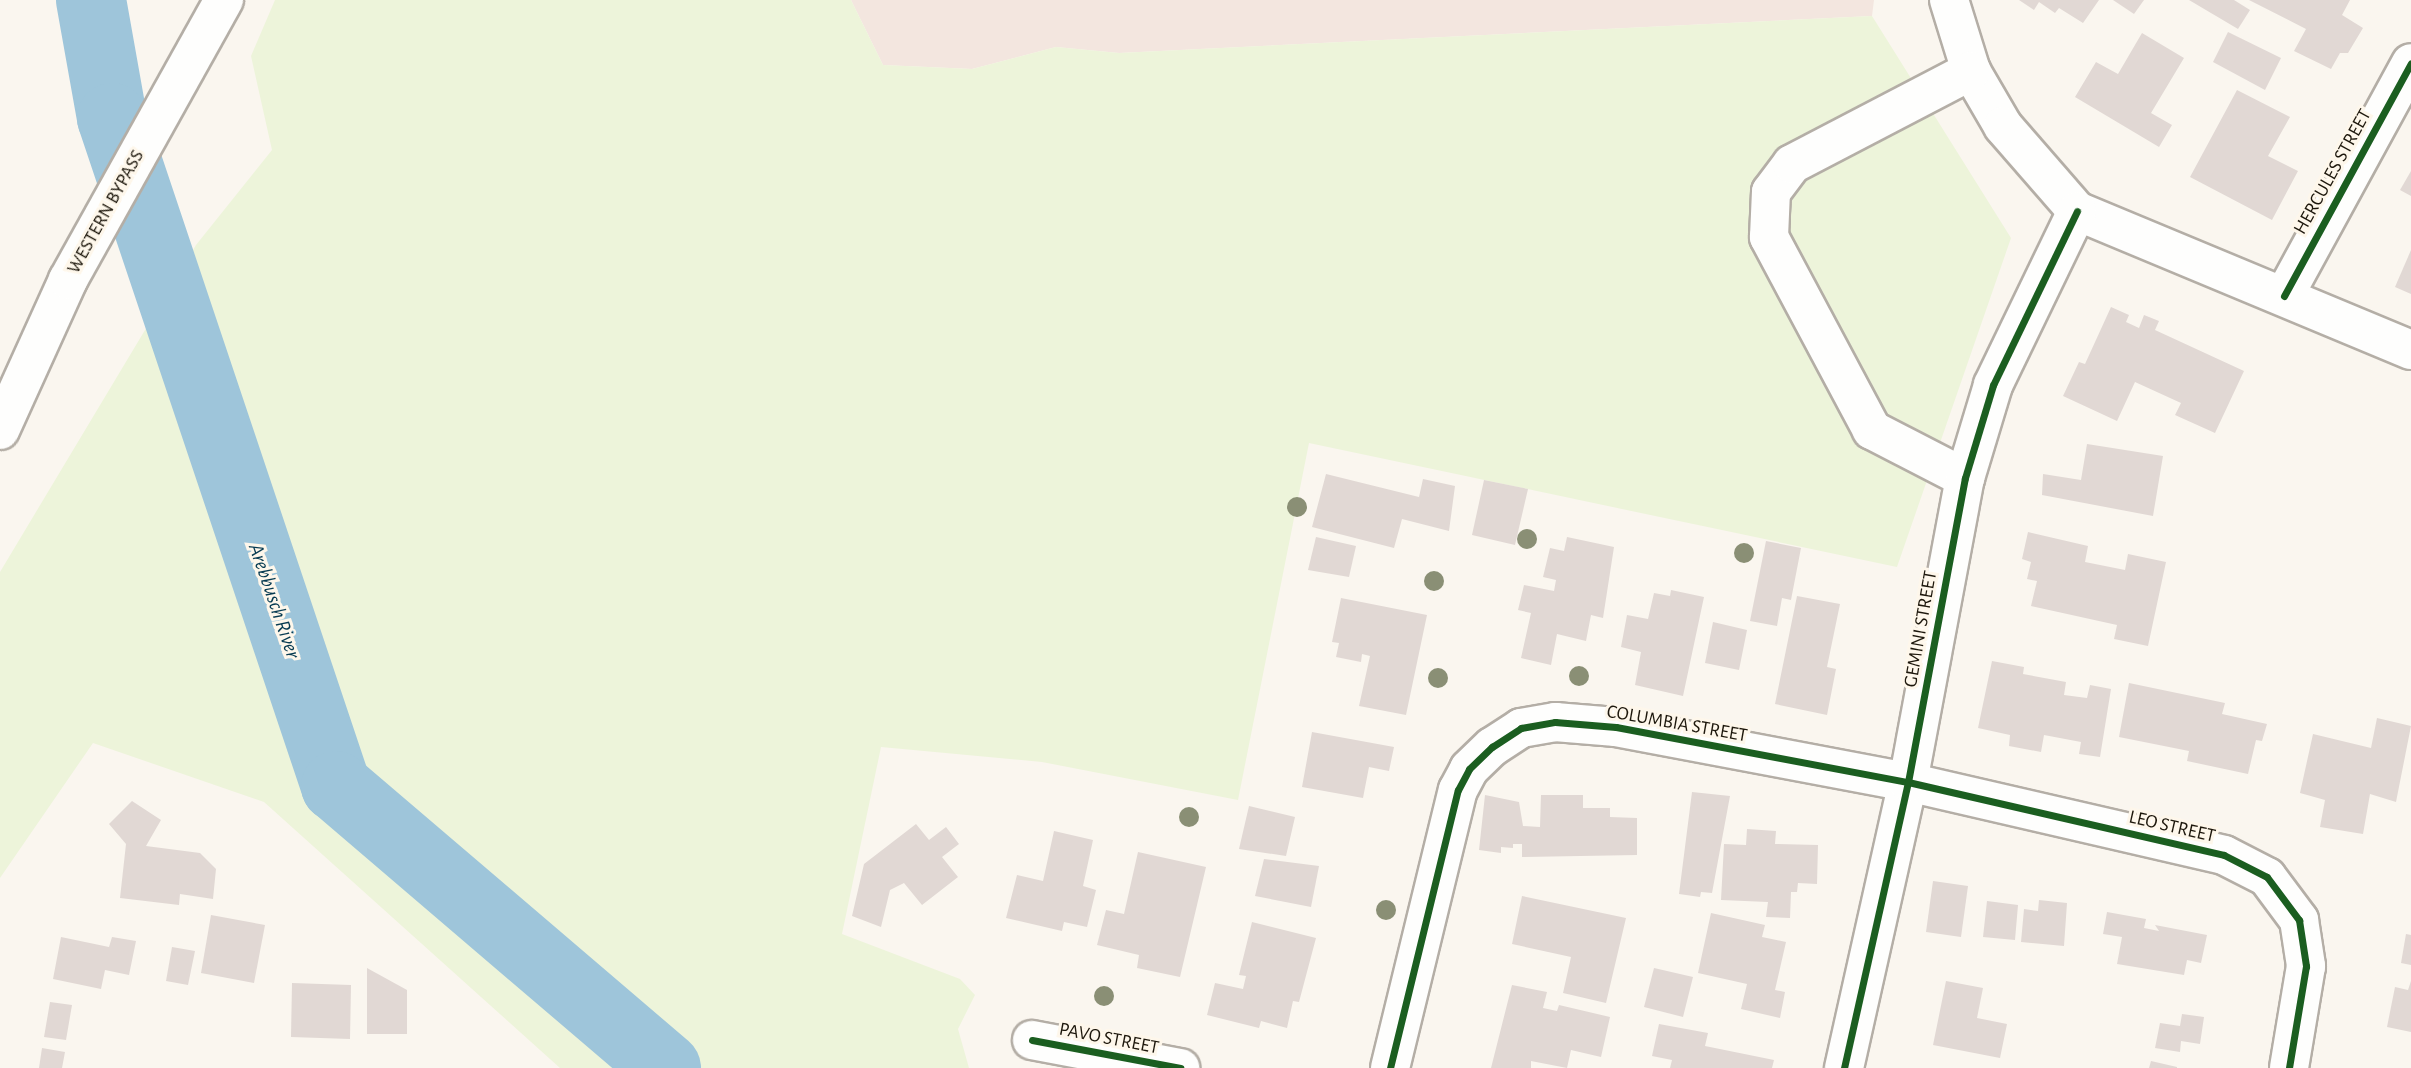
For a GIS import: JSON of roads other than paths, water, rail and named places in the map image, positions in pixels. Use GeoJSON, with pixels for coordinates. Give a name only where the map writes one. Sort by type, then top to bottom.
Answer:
{"type":"FeatureCollection","features":[{"type":"Feature","properties":{"kind":"main road","name":"WESTERN BYPASS"},"geometry":{"type":"LineString","coordinates":[[0,430],[68,280],[224,0]]}},
{"type":"Feature","properties":{"kind":"main road"},"geometry":{"type":"LineString","coordinates":[[1949,0],[1971,71],[2003,126],[2077,211],[2411,350]]}},
{"type":"Feature","properties":{"kind":"main road","name":"HERCULES STREET"},"geometry":{"type":"LineString","coordinates":[[2284,296],[2411,64]]}},
{"type":"Feature","properties":{"kind":"main road"},"geometry":{"type":"LineString","coordinates":[[1965,478],[1872,430],[1769,237],[1771,192],[1792,164],[1971,71]]}},
{"type":"Feature","properties":{"kind":"main road","name":"GEMINI STREET"},"geometry":{"type":"LineString","coordinates":[[1844,1068],[1908,782],[1965,478],[1993,385],[2077,211]]}},
{"type":"Feature","properties":{"kind":"main road","name":"COLUMBIA STREET"},"geometry":{"type":"LineString","coordinates":[[1390,1068],[1458,790],[1469,769],[1521,728],[1555,722],[1616,727],[1908,782]]}},
{"type":"Feature","properties":{"kind":"main road","name":"LEO STREET"},"geometry":{"type":"LineString","coordinates":[[1908,782],[2224,855],[2267,877],[2299,920],[2306,967],[2289,1068]]}},
{"type":"Feature","properties":{"kind":"main road","name":"PAVO STREET"},"geometry":{"type":"LineString","coordinates":[[1032,1040],[1180,1068]]}},
{"type":"Feature","properties":{"kind":"waterway","name":"Arebbusch River"},"geometry":{"type":"LineString","coordinates":[[91,0],[112,118],[336,786],[666,1068]]}}]}
